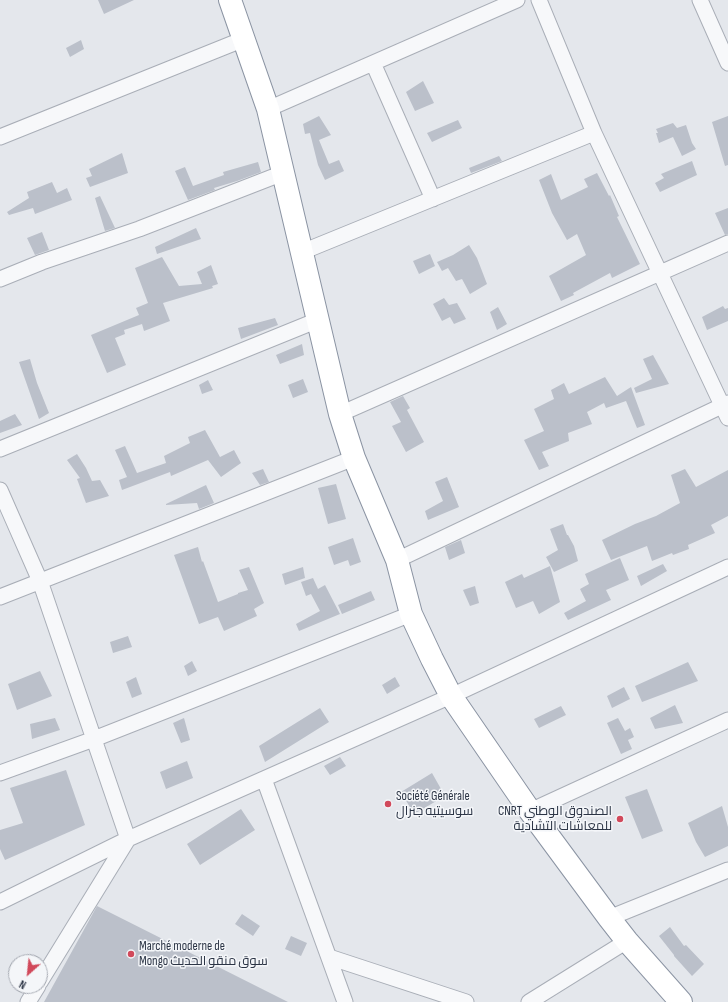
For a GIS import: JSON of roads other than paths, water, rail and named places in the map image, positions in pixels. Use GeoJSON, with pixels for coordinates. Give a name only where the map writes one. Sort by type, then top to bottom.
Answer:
{"type":"FeatureCollection","features":[{"type":"Feature","properties":{"kind":"highway"},"geometry":{"type":"LineString","coordinates":[[230,0],[268,110],[340,414],[354,458],[397,560],[411,614],[451,696],[530,811],[627,941],[681,1002]]}},
{"type":"Feature","properties":{"kind":"street"},"geometry":{"type":"LineString","coordinates":[[268,110],[517,0]]}},
{"type":"Feature","properties":{"kind":"street"},"geometry":{"type":"LineString","coordinates":[[397,560],[726,409],[594,134],[540,0]]}},
{"type":"Feature","properties":{"kind":"street"},"geometry":{"type":"LineString","coordinates":[[700,0],[728,63]]}},
{"type":"Feature","properties":{"kind":"street"},"geometry":{"type":"LineString","coordinates":[[0,137],[244,39]]}},
{"type":"Feature","properties":{"kind":"street"},"geometry":{"type":"LineString","coordinates":[[373,63],[432,199]]}},
{"type":"Feature","properties":{"kind":"street"},"geometry":{"type":"LineString","coordinates":[[302,252],[594,134]]}},
{"type":"Feature","properties":{"kind":"street"},"geometry":{"type":"LineString","coordinates":[[0,279],[42,262],[139,229],[283,173]]}},
{"type":"Feature","properties":{"kind":"street"},"geometry":{"type":"LineString","coordinates":[[340,414],[728,243]]}},
{"type":"Feature","properties":{"kind":"street"},"geometry":{"type":"LineString","coordinates":[[0,449],[318,320]]}},
{"type":"Feature","properties":{"kind":"street"},"geometry":{"type":"LineString","coordinates":[[0,597],[354,458]]}},
{"type":"Feature","properties":{"kind":"street"},"geometry":{"type":"LineString","coordinates":[[0,490],[40,581],[128,838]]}},
{"type":"Feature","properties":{"kind":"street"},"geometry":{"type":"LineString","coordinates":[[0,902],[128,838],[451,696],[728,567]]}},
{"type":"Feature","properties":{"kind":"street"},"geometry":{"type":"LineString","coordinates":[[0,773],[94,739],[411,614]]}},
{"type":"Feature","properties":{"kind":"street"},"geometry":{"type":"LineString","coordinates":[[530,811],[728,720]]}},
{"type":"Feature","properties":{"kind":"street"},"geometry":{"type":"LineString","coordinates":[[264,779],[345,1002]]}},
{"type":"Feature","properties":{"kind":"street"},"geometry":{"type":"LineString","coordinates":[[48,969],[128,838]]}},
{"type":"Feature","properties":{"kind":"street"},"geometry":{"type":"LineString","coordinates":[[609,918],[728,870]]}},
{"type":"Feature","properties":{"kind":"street"},"geometry":{"type":"LineString","coordinates":[[529,1002],[627,941]]}},
{"type":"Feature","properties":{"kind":"street"},"geometry":{"type":"LineString","coordinates":[[329,956],[466,1002]]}},
{"type":"Feature","properties":{"kind":"place","name":"Société Générale سوسيتيه جنرال"},"geometry":{"type":"Point","coordinates":[388,804]}},
{"type":"Feature","properties":{"kind":"place","name":"CNRT الصندوق الوطني للمعاشات التشادية"},"geometry":{"type":"Point","coordinates":[620,819]}},
{"type":"Feature","properties":{"kind":"place","name":"Marché moderne de Mongo سوق منقو الحديث"},"geometry":{"type":"Point","coordinates":[131,954]}}]}
